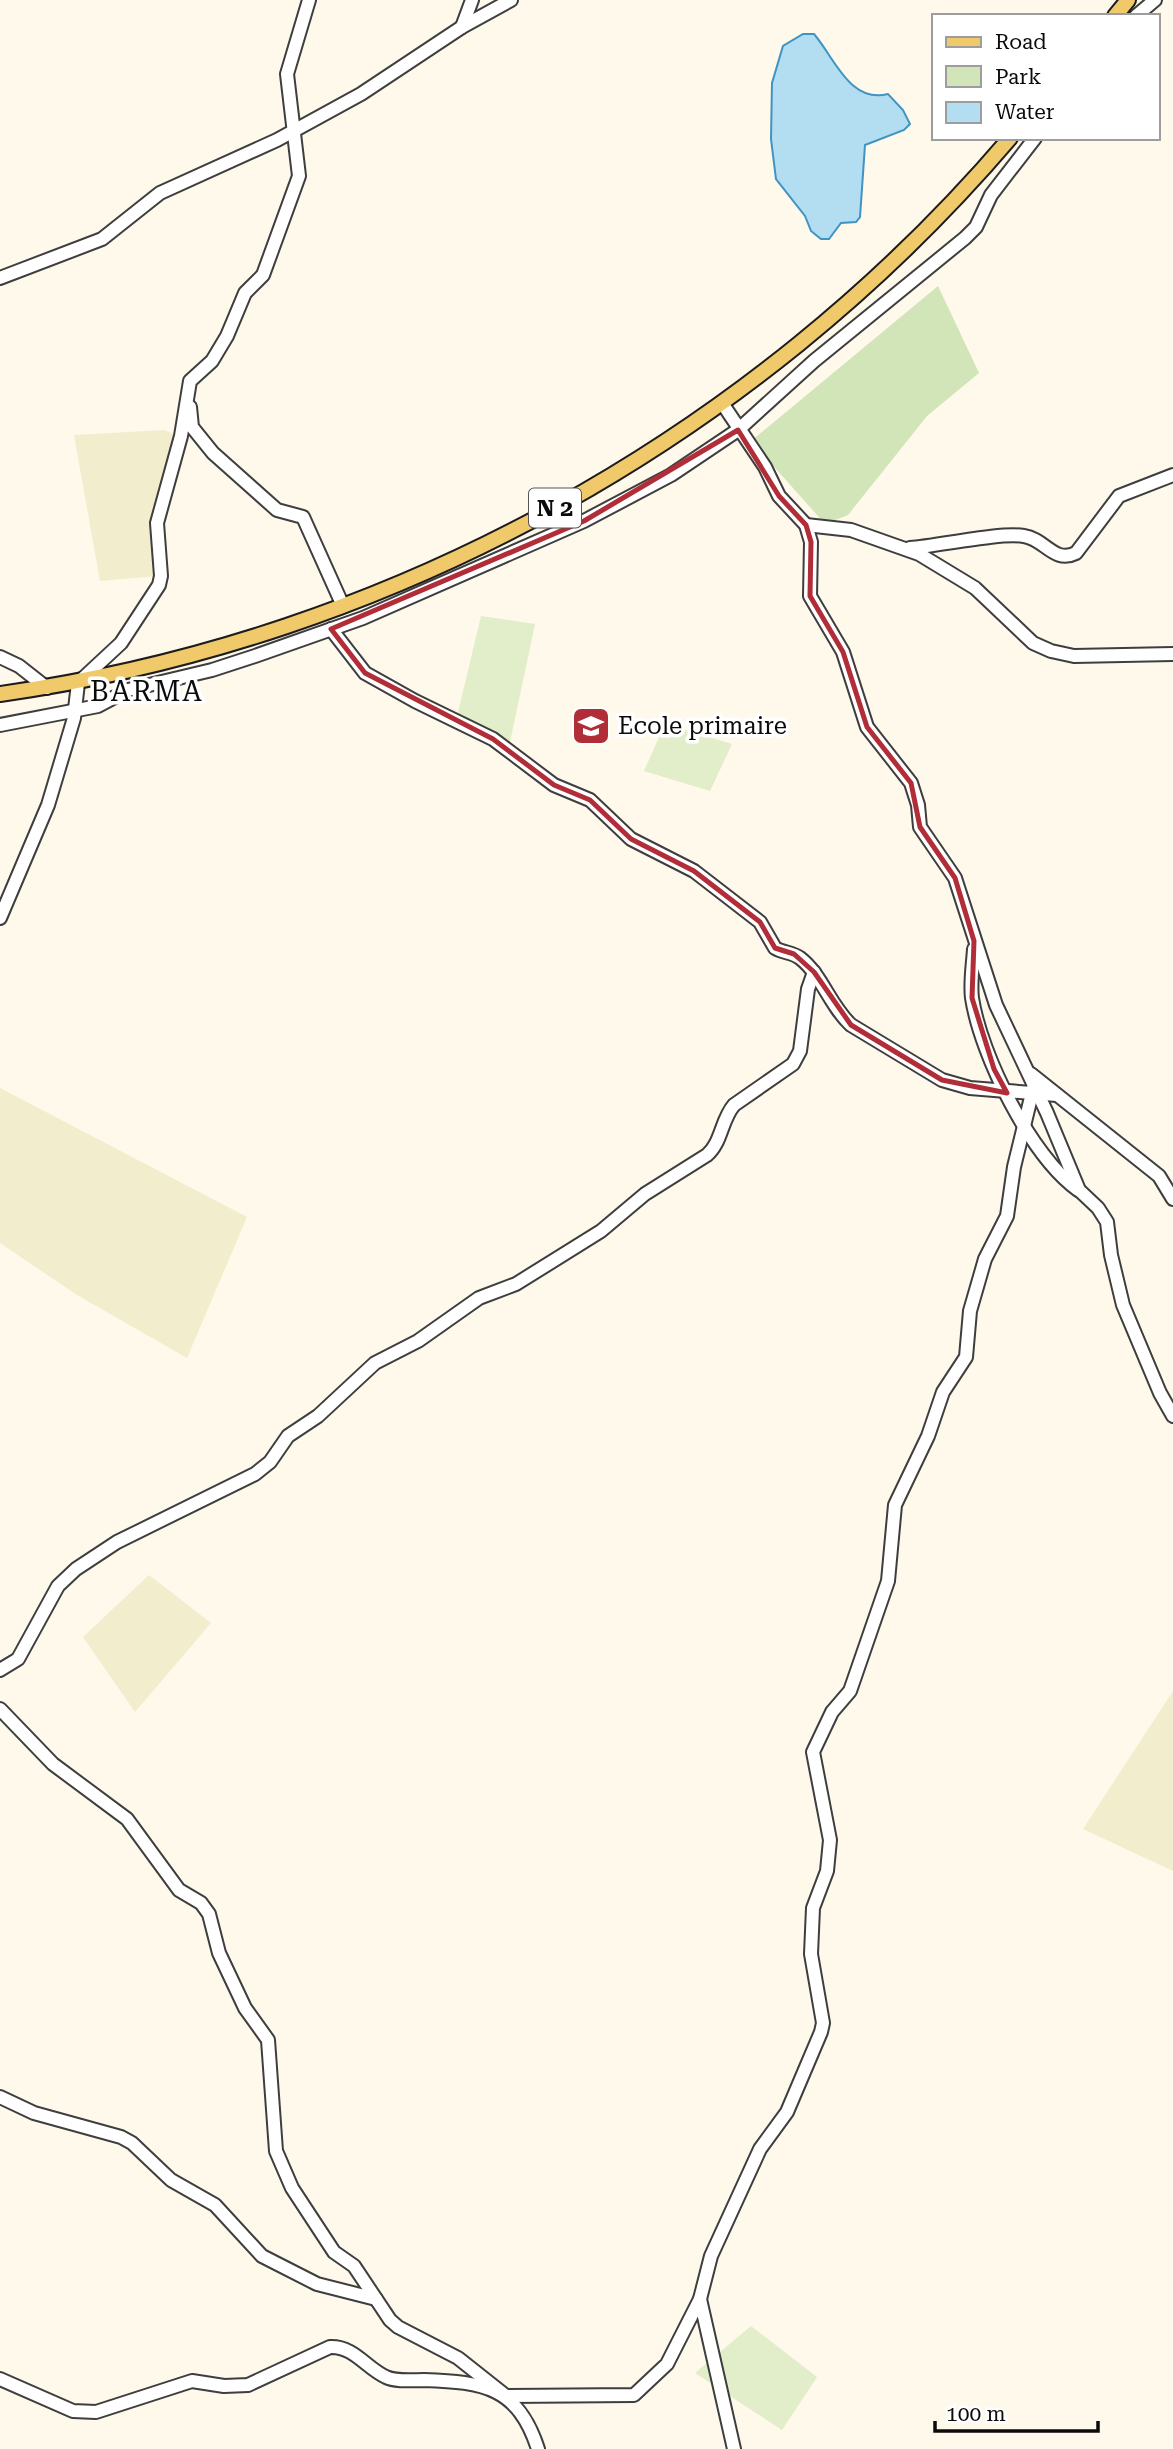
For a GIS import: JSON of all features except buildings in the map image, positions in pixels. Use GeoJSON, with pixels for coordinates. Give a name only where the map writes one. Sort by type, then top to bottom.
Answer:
{"type":"FeatureCollection","features":[{"type":"Feature","properties":{"kind":"main road"},"geometry":{"type":"LineString","coordinates":[[1117,14],[1128,0]]}},
{"type":"Feature","properties":{"kind":"main road","name":"N 2"},"geometry":{"type":"LineString","coordinates":[[0,694],[78,683],[175,662],[343,606],[502,537],[616,474],[722,403],[873,281],[948,208],[1008,140]]}},
{"type":"Feature","properties":{"kind":"street"},"geometry":{"type":"LineString","coordinates":[[0,918],[48,805],[74,712],[78,683],[121,643],[159,585],[162,576],[157,523],[181,436],[187,396],[194,375],[212,361],[228,336],[245,293],[263,275],[299,176],[287,74],[309,0]]}},
{"type":"Feature","properties":{"kind":"street"},"geometry":{"type":"LineString","coordinates":[[462,27],[472,0]]}},
{"type":"Feature","properties":{"kind":"street"},"geometry":{"type":"LineString","coordinates":[[0,278],[102,239],[160,193],[293,131],[361,94],[462,27],[511,0]]}},
{"type":"Feature","properties":{"kind":"street"},"geometry":{"type":"LineString","coordinates":[[1138,14],[1155,0]]}},
{"type":"Feature","properties":{"kind":"street"},"geometry":{"type":"LineString","coordinates":[[0,725],[98,706],[128,690],[212,670],[331,629],[461,578],[584,521],[671,475],[738,430],[814,360],[965,238],[976,227],[991,195],[1033,140]]}},
{"type":"Feature","properties":{"kind":"street"},"geometry":{"type":"LineString","coordinates":[[187,396],[192,427],[213,453],[277,510],[303,517],[343,606]]}},
{"type":"Feature","properties":{"kind":"street"},"geometry":{"type":"LineString","coordinates":[[722,403],[765,467],[779,496],[806,525],[811,541],[810,596],[843,652],[867,727],[911,783],[918,805],[920,827],[955,878],[996,1005],[1079,1190]]}},
{"type":"Feature","properties":{"kind":"street"},"geometry":{"type":"LineString","coordinates":[[905,549],[1014,535],[1037,539],[1059,557],[1067,558],[1076,553],[1119,496],[1173,475]]}},
{"type":"Feature","properties":{"kind":"street"},"geometry":{"type":"LineString","coordinates":[[806,525],[852,530],[905,549],[975,587],[1033,643],[1051,651],[1074,656],[1173,654]]}},
{"type":"Feature","properties":{"kind":"street"},"geometry":{"type":"LineString","coordinates":[[331,629],[365,673],[493,739],[554,785],[590,800],[631,839],[694,871],[760,922],[775,948],[794,954],[814,972],[839,1014],[851,1025],[942,1080],[970,1088],[1007,1093],[1034,1091],[1057,1095]]}},
{"type":"Feature","properties":{"kind":"street"},"geometry":{"type":"LineString","coordinates":[[0,657],[19,666],[47,688]]}},
{"type":"Feature","properties":{"kind":"street"},"geometry":{"type":"LineString","coordinates":[[974,941],[972,998],[994,1069],[1023,1125],[1062,1178],[1098,1208],[1107,1222],[1111,1255],[1123,1305],[1160,1393],[1173,1416]]}},
{"type":"Feature","properties":{"kind":"street"},"geometry":{"type":"LineString","coordinates":[[0,1670],[18,1659],[58,1586],[76,1569],[117,1542],[255,1474],[270,1462],[288,1436],[318,1416],[375,1363],[418,1341],[478,1298],[516,1284],[601,1231],[645,1194],[707,1155],[715,1148],[727,1113],[734,1105],[793,1064],[800,1051],[808,989],[814,972]]}},
{"type":"Feature","properties":{"kind":"street"},"geometry":{"type":"LineString","coordinates":[[1028,1072],[1159,1176],[1173,1199]]}},
{"type":"Feature","properties":{"kind":"street"},"geometry":{"type":"LineString","coordinates":[[0,2379],[73,2411],[96,2412],[192,2381],[224,2386],[248,2385],[330,2347],[343,2347],[387,2378],[461,2381],[506,2396],[634,2395],[667,2364],[700,2299],[711,2256],[760,2149],[788,2112],[821,2032],[823,2023],[811,1955],[813,1908],[828,1871],[830,1840],[813,1752],[832,1712],[849,1691],[888,1581],[895,1505],[928,1436],[943,1392],[965,1357],[970,1311],[985,1259],[1007,1216],[1023,1125],[1034,1091]]}},
{"type":"Feature","properties":{"kind":"street"},"geometry":{"type":"LineString","coordinates":[[0,1709],[53,1764],[127,1819],[179,1890],[201,1903],[209,1914],[219,1953],[245,2008],[268,2040],[276,2151],[292,2188],[334,2252],[354,2266],[398,2327],[458,2358],[506,2396],[530,2422],[538,2449]]}},
{"type":"Feature","properties":{"kind":"street"},"geometry":{"type":"LineString","coordinates":[[0,2096],[34,2113],[121,2137],[132,2143],[171,2180],[215,2206],[262,2256],[317,2284],[376,2299]]}},
{"type":"Feature","properties":{"kind":"street"},"geometry":{"type":"LineString","coordinates":[[700,2299],[734,2449]]}},
{"type":"Feature","properties":{"kind":"highlighted area"},"geometry":{"type":"Polygon","coordinates":[[[738,430],[779,496],[806,525],[811,542],[810,596],[843,652],[867,727],[911,783],[920,827],[955,878],[974,941],[972,998],[994,1069],[1007,1093],[942,1080],[851,1025],[814,972],[794,954],[775,948],[760,922],[694,871],[631,839],[590,800],[554,785],[493,739],[365,673],[331,629],[584,521],[738,430]]]}},
{"type":"Feature","properties":{"kind":"shaded area"},"geometry":{"type":"Polygon","coordinates":[[[164,430],[176,435],[151,525],[158,576],[100,581],[74,435],[164,430]]]}},
{"type":"Feature","properties":{"kind":"shaded area"},"geometry":{"type":"Polygon","coordinates":[[[0,1088],[247,1217],[187,1358],[77,1295],[0,1243],[0,1088]]]}},
{"type":"Feature","properties":{"kind":"shaded area"},"geometry":{"type":"Polygon","coordinates":[[[149,1575],[211,1623],[135,1712],[83,1637],[149,1575]]]}},
{"type":"Feature","properties":{"kind":"shaded area"},"geometry":{"type":"Polygon","coordinates":[[[1173,1691],[1173,1871],[1083,1829],[1173,1691]]]}},
{"type":"Feature","properties":{"kind":"green space"},"geometry":{"type":"Polygon","coordinates":[[[938,286],[979,373],[927,416],[848,515],[825,524],[751,441],[938,286]]]}},
{"type":"Feature","properties":{"kind":"green space"},"geometry":{"type":"Polygon","coordinates":[[[481,616],[535,624],[510,742],[493,739],[456,721],[481,616]]]}},
{"type":"Feature","properties":{"kind":"green space"},"geometry":{"type":"Polygon","coordinates":[[[665,724],[732,744],[710,791],[644,771],[665,724]]]}},
{"type":"Feature","properties":{"kind":"green space"},"geometry":{"type":"Polygon","coordinates":[[[751,2326],[817,2377],[782,2430],[695,2373],[751,2326]]]}},
{"type":"Feature","properties":{"kind":"water"},"geometry":{"type":"Polygon","coordinates":[[[803,34],[814,34],[853,85],[863,92],[888,94],[903,110],[910,124],[904,130],[865,145],[860,217],[856,222],[841,223],[829,239],[821,239],[811,231],[805,216],[776,179],[771,139],[772,83],[783,46],[803,34]]]}},
{"type":"Feature","properties":{"kind":"place","name":"Ecole primaire"},"geometry":{"type":"Point","coordinates":[591,726]}},
{"type":"Feature","properties":{"kind":"district","name":"BARMA"},"geometry":{"type":"Point","coordinates":[147,691]}}]}
